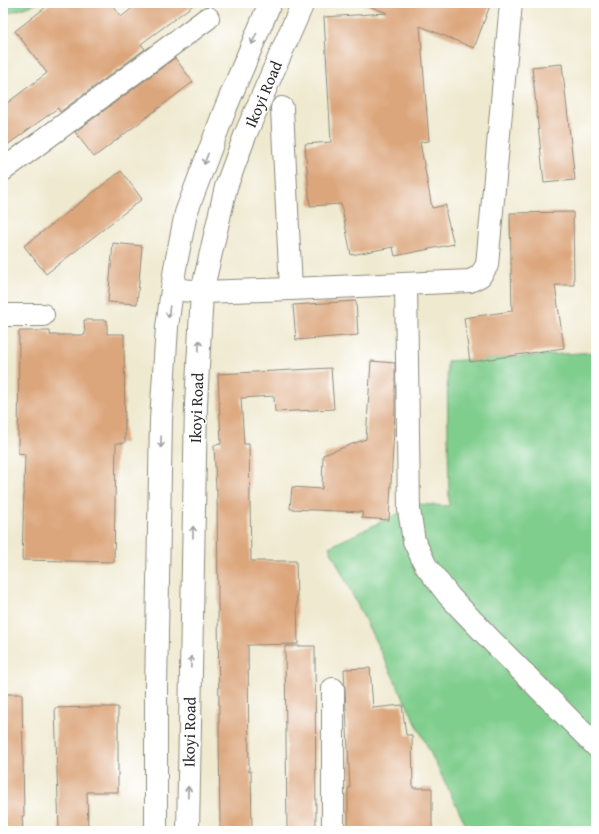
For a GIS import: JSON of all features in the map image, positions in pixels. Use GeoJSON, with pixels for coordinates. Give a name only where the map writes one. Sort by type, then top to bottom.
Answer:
{"type":"FeatureCollection","features":[{"type":"Feature","properties":{"kind":"main road","name":"Ikoyi Road"},"geometry":{"type":"LineString","coordinates":[[156,831],[156,689],[161,420],[167,327],[172,289],[186,213],[226,107],[270,3]]}},
{"type":"Feature","properties":{"kind":"main road","name":"Ikoyi Road"},"geometry":{"type":"LineString","coordinates":[[188,831],[196,404],[202,292],[226,186],[246,134],[302,3]]}},
{"type":"Feature","properties":{"kind":"main road"},"geometry":{"type":"LineString","coordinates":[[172,289],[202,292],[291,289],[470,281],[480,276],[487,265],[511,3]]}},
{"type":"Feature","properties":{"kind":"main road"},"geometry":{"type":"LineString","coordinates":[[3,170],[208,18]]}},
{"type":"Feature","properties":{"kind":"main road"},"geometry":{"type":"LineString","coordinates":[[282,108],[291,289]]}},
{"type":"Feature","properties":{"kind":"main road"},"geometry":{"type":"LineString","coordinates":[[406,284],[408,510],[414,541],[426,566],[449,596],[596,746]]}},
{"type":"Feature","properties":{"kind":"main road"},"geometry":{"type":"LineString","coordinates":[[3,315],[42,315]]}},
{"type":"Feature","properties":{"kind":"main road"},"geometry":{"type":"LineString","coordinates":[[333,689],[333,831]]}},
{"type":"Feature","properties":{"kind":"green space"},"geometry":{"type":"Polygon","coordinates":[[[3,3],[39,3],[3,15],[3,3]]]}},
{"type":"Feature","properties":{"kind":"green space"},"geometry":{"type":"Polygon","coordinates":[[[596,352],[596,831],[469,831],[329,547],[418,504],[449,506],[447,361],[596,352]]]}},
{"type":"Feature","properties":{"kind":"building"},"geometry":{"type":"Polygon","coordinates":[[[51,3],[111,3],[121,17],[139,3],[196,3],[141,44],[145,49],[60,112],[58,108],[3,148],[3,106],[47,73],[15,31],[51,3]]]}},
{"type":"Feature","properties":{"kind":"building"},"geometry":{"type":"Polygon","coordinates":[[[364,3],[491,3],[474,48],[420,26],[429,141],[420,142],[432,208],[446,205],[446,214],[454,244],[395,256],[393,247],[351,255],[341,204],[310,206],[305,144],[331,142],[324,17],[387,13],[364,3]]]}},
{"type":"Feature","properties":{"kind":"building"},"geometry":{"type":"Polygon","coordinates":[[[175,58],[193,82],[94,157],[75,132],[175,58]]]}},
{"type":"Feature","properties":{"kind":"building"},"geometry":{"type":"Polygon","coordinates":[[[562,64],[575,180],[544,183],[532,67],[562,64]]]}},
{"type":"Feature","properties":{"kind":"building"},"geometry":{"type":"Polygon","coordinates":[[[121,171],[142,199],[46,274],[24,246],[121,171]]]}},
{"type":"Feature","properties":{"kind":"building"},"geometry":{"type":"Polygon","coordinates":[[[573,212],[574,285],[555,285],[564,348],[470,362],[464,318],[512,311],[510,213],[573,212]]]}},
{"type":"Feature","properties":{"kind":"building"},"geometry":{"type":"Polygon","coordinates":[[[113,243],[142,246],[137,304],[108,302],[113,243]]]}},
{"type":"Feature","properties":{"kind":"building"},"geometry":{"type":"Polygon","coordinates":[[[356,301],[358,335],[296,340],[293,305],[356,301]]]}},
{"type":"Feature","properties":{"kind":"building"},"geometry":{"type":"Polygon","coordinates":[[[84,320],[107,320],[107,334],[124,334],[125,443],[116,443],[114,562],[22,560],[25,454],[18,453],[19,331],[50,331],[50,335],[85,335],[84,320]]]}},
{"type":"Feature","properties":{"kind":"building"},"geometry":{"type":"Polygon","coordinates":[[[371,361],[395,363],[395,411],[389,520],[362,518],[362,512],[290,509],[292,487],[322,489],[323,455],[366,439],[371,361]]]}},
{"type":"Feature","properties":{"kind":"building"},"geometry":{"type":"Polygon","coordinates":[[[331,368],[334,409],[275,412],[274,396],[241,398],[244,444],[249,444],[251,561],[296,561],[298,644],[248,645],[249,772],[251,771],[252,831],[220,831],[217,489],[214,445],[221,444],[218,374],[331,368]]]}},
{"type":"Feature","properties":{"kind":"building"},"geometry":{"type":"Polygon","coordinates":[[[285,646],[315,646],[316,831],[287,831],[285,646]]]}},
{"type":"Feature","properties":{"kind":"building"},"geometry":{"type":"Polygon","coordinates":[[[370,668],[373,708],[402,705],[406,735],[412,735],[413,788],[432,788],[432,831],[348,831],[348,788],[350,788],[344,669],[370,668]]]}},
{"type":"Feature","properties":{"kind":"building"},"geometry":{"type":"Polygon","coordinates":[[[3,694],[22,694],[23,831],[3,831],[3,694]]]}},
{"type":"Feature","properties":{"kind":"building"},"geometry":{"type":"Polygon","coordinates":[[[118,707],[118,792],[87,792],[88,831],[59,831],[55,708],[118,707]]]}}]}
